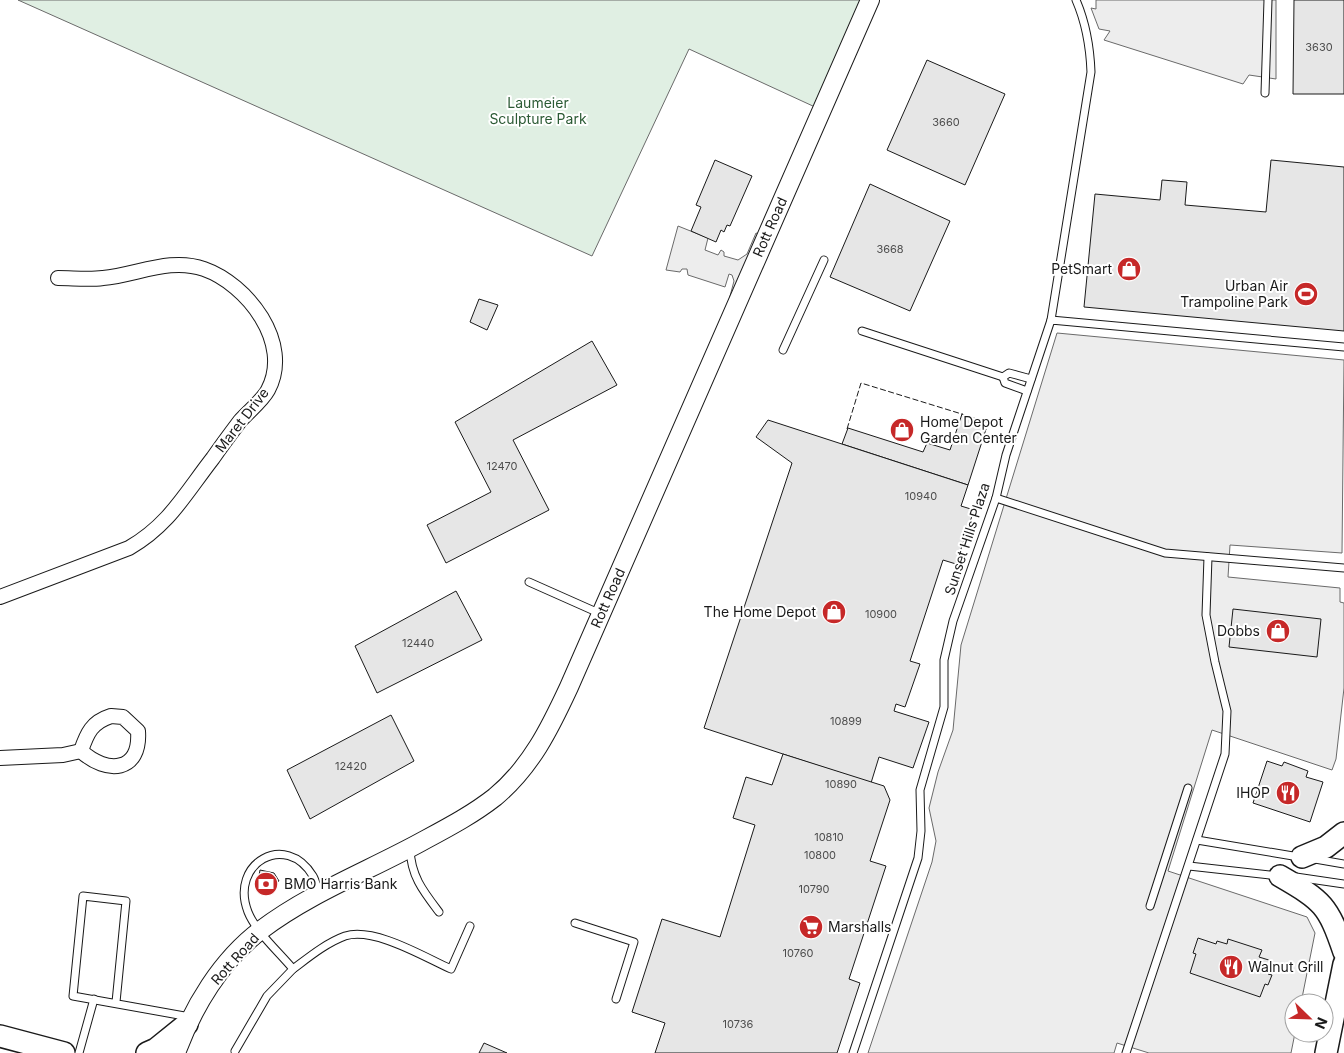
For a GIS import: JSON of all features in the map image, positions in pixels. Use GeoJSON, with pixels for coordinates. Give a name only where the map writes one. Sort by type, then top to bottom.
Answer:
{"type":"FeatureCollection","features":[{"type":"Feature","properties":{"kind":"main road"},"geometry":{"type":"LineString","coordinates":[[1302,857],[1326,847],[1344,833]]}},
{"type":"Feature","properties":{"kind":"main road"},"geometry":{"type":"LineString","coordinates":[[1280,876],[1319,901],[1333,919],[1344,952]]}},
{"type":"Feature","properties":{"kind":"main road"},"geometry":{"type":"LineString","coordinates":[[1326,1053],[1344,964]]}},
{"type":"Feature","properties":{"kind":"main road"},"geometry":{"type":"LineString","coordinates":[[147,1053],[156,1049],[189,1020]]}},
{"type":"Feature","properties":{"kind":"main road"},"geometry":{"type":"LineString","coordinates":[[0,1036],[53,1052]]}},
{"type":"Feature","properties":{"kind":"street","name":"Rott Road"},"geometry":{"type":"LineString","coordinates":[[176,1053],[189,1020],[218,974],[245,944],[261,930],[319,894],[410,849],[480,808],[496,796],[525,766],[555,718],[870,0]]}},
{"type":"Feature","properties":{"kind":"street","name":"Maret Drive"},"geometry":{"type":"LineString","coordinates":[[0,598],[128,548],[148,537],[164,523],[240,421],[268,390],[275,361],[271,334],[252,304],[240,290],[219,276],[203,269],[177,265],[160,266],[104,278],[58,278]]}},
{"type":"Feature","properties":{"kind":"street"},"geometry":{"type":"LineString","coordinates":[[0,758],[63,755],[82,751]]}},
{"type":"Feature","properties":{"kind":"lane","name":"Sunset Hills Plaza"},"geometry":{"type":"LineString","coordinates":[[853,1053],[918,858],[921,832],[920,790],[944,707],[944,660],[954,621],[996,498],[1006,455],[1051,320],[1091,72],[1086,25],[1076,0]]}},
{"type":"Feature","properties":{"kind":"lane"},"geometry":{"type":"LineString","coordinates":[[1265,93],[1268,0]]}},
{"type":"Feature","properties":{"kind":"lane"},"geometry":{"type":"LineString","coordinates":[[783,350],[824,260]]}},
{"type":"Feature","properties":{"kind":"lane"},"geometry":{"type":"LineString","coordinates":[[1051,320],[1344,347]]}},
{"type":"Feature","properties":{"kind":"lane"},"geometry":{"type":"LineString","coordinates":[[862,331],[1003,377]]}},
{"type":"Feature","properties":{"kind":"lane"},"geometry":{"type":"LineString","coordinates":[[1003,377],[1009,373],[1031,379]]}},
{"type":"Feature","properties":{"kind":"lane"},"geometry":{"type":"LineString","coordinates":[[1003,377],[1005,383],[1027,391]]}},
{"type":"Feature","properties":{"kind":"lane"},"geometry":{"type":"LineString","coordinates":[[996,498],[1165,553],[1344,568]]}},
{"type":"Feature","properties":{"kind":"lane"},"geometry":{"type":"LineString","coordinates":[[1126,1053],[1225,754],[1227,710],[1206,615],[1208,557]]}},
{"type":"Feature","properties":{"kind":"lane"},"geometry":{"type":"LineString","coordinates":[[529,582],[601,614]]}},
{"type":"Feature","properties":{"kind":"lane"},"geometry":{"type":"LineString","coordinates":[[1150,906],[1188,788]]}},
{"type":"Feature","properties":{"kind":"lane"},"geometry":{"type":"LineString","coordinates":[[1197,840],[1344,864]]}},
{"type":"Feature","properties":{"kind":"lane"},"geometry":{"type":"LineString","coordinates":[[410,849],[411,865],[418,886],[439,912]]}},
{"type":"Feature","properties":{"kind":"lane"},"geometry":{"type":"LineString","coordinates":[[293,969],[248,913],[244,887],[251,868],[265,856],[282,855],[293,859],[313,876],[319,894]]}},
{"type":"Feature","properties":{"kind":"lane"},"geometry":{"type":"LineString","coordinates":[[1188,866],[1344,884]]}},
{"type":"Feature","properties":{"kind":"lane"},"geometry":{"type":"LineString","coordinates":[[116,1002],[126,901],[83,896],[73,996],[116,1002],[189,1020]]}},
{"type":"Feature","properties":{"kind":"lane"},"geometry":{"type":"LineString","coordinates":[[574,923],[634,942],[616,998]]}},
{"type":"Feature","properties":{"kind":"lane"},"geometry":{"type":"LineString","coordinates":[[235,1051],[267,996],[293,969],[334,941],[346,936],[362,934],[379,938],[451,970],[470,926]]}},
{"type":"Feature","properties":{"kind":"lane"},"geometry":{"type":"LineString","coordinates":[[79,1053],[94,999]]}},
{"type":"Feature","properties":{"kind":"green space","name":"Laumeier Sculpture Park"},"geometry":{"type":"Polygon","coordinates":[[[18,0],[861,0],[815,107],[689,49],[592,256],[18,0]]]}},
{"type":"Feature","properties":{"kind":"shaded area"},"geometry":{"type":"Polygon","coordinates":[[[1096,0],[1276,0],[1276,79],[1249,75],[1243,84],[1104,40],[1110,31],[1099,29],[1091,8],[1096,9],[1096,0]]]}},
{"type":"Feature","properties":{"kind":"shaded area"},"geometry":{"type":"Polygon","coordinates":[[[678,226],[708,238],[705,250],[718,255],[721,250],[724,252],[724,256],[738,260],[747,254],[756,233],[759,234],[729,300],[734,281],[732,275],[729,274],[725,287],[688,275],[687,269],[682,269],[680,272],[666,270],[678,226]]]}},
{"type":"Feature","properties":{"kind":"shaded area"},"geometry":{"type":"Polygon","coordinates":[[[1057,333],[1344,360],[1342,553],[1230,545],[1228,577],[1340,588],[1340,602],[1344,603],[1344,688],[1336,759],[1332,770],[1212,730],[1168,871],[1307,917],[1315,933],[1303,993],[1284,993],[1284,1043],[1293,1043],[1291,1053],[1149,1053],[1117,1043],[1114,1053],[868,1053],[932,862],[936,841],[929,808],[938,772],[953,730],[961,645],[1057,333]]]}},
{"type":"Feature","properties":{"kind":"building"},"geometry":{"type":"Polygon","coordinates":[[[1294,0],[1344,0],[1344,94],[1293,94],[1294,0]]]}},
{"type":"Feature","properties":{"kind":"building"},"geometry":{"type":"Polygon","coordinates":[[[927,60],[1005,94],[965,185],[887,150],[927,60]]]}},
{"type":"Feature","properties":{"kind":"building"},"geometry":{"type":"Polygon","coordinates":[[[715,160],[752,176],[730,226],[727,225],[724,232],[721,230],[716,242],[691,231],[701,207],[696,205],[715,160]]]}},
{"type":"Feature","properties":{"kind":"building"},"geometry":{"type":"Polygon","coordinates":[[[1271,160],[1344,167],[1344,331],[1084,307],[1095,194],[1160,200],[1162,180],[1187,182],[1185,205],[1266,212],[1271,160]]]}},
{"type":"Feature","properties":{"kind":"building"},"geometry":{"type":"Polygon","coordinates":[[[870,184],[950,221],[910,311],[830,277],[870,184]]]}},
{"type":"Feature","properties":{"kind":"building"},"geometry":{"type":"Polygon","coordinates":[[[479,299],[498,305],[487,330],[470,322],[479,299]]]}},
{"type":"Feature","properties":{"kind":"building"},"geometry":{"type":"Polygon","coordinates":[[[592,341],[617,385],[513,440],[549,510],[446,563],[427,525],[491,492],[455,422],[592,341]]]}},
{"type":"Feature","properties":{"kind":"building"},"geometry":{"type":"Polygon","coordinates":[[[962,414],[988,423],[968,485],[842,444],[848,428],[923,452],[927,443],[950,450],[962,414]]]}},
{"type":"Feature","properties":{"kind":"building","name":"The Home Depot"},"geometry":{"type":"Polygon","coordinates":[[[768,420],[968,485],[961,506],[974,510],[956,564],[943,560],[910,661],[920,664],[905,707],[896,704],[894,711],[929,722],[913,768],[879,757],[871,783],[704,728],[792,463],[756,437],[768,420]]]}},
{"type":"Feature","properties":{"kind":"building"},"geometry":{"type":"Polygon","coordinates":[[[456,591],[482,640],[377,693],[355,646],[456,591]]]}},
{"type":"Feature","properties":{"kind":"building"},"geometry":{"type":"Polygon","coordinates":[[[1233,609],[1321,619],[1317,657],[1229,647],[1233,609]]]}},
{"type":"Feature","properties":{"kind":"building"},"geometry":{"type":"Polygon","coordinates":[[[391,715],[414,761],[310,819],[287,770],[391,715]]]}},
{"type":"Feature","properties":{"kind":"building"},"geometry":{"type":"Polygon","coordinates":[[[783,754],[884,786],[890,800],[870,861],[886,866],[849,979],[860,983],[837,1053],[655,1053],[665,1023],[632,1012],[662,919],[720,937],[755,825],[733,818],[746,777],[772,785],[783,754]]]}},
{"type":"Feature","properties":{"kind":"building","name":"IHOP"},"geometry":{"type":"Polygon","coordinates":[[[1267,761],[1282,766],[1284,762],[1308,771],[1306,777],[1323,782],[1310,822],[1253,803],[1267,761]]]}},
{"type":"Feature","properties":{"kind":"building","name":"BMO Harris Bank"},"geometry":{"type":"Polygon","coordinates":[[[260,870],[274,873],[279,881],[260,893],[257,887],[260,870]]]}},
{"type":"Feature","properties":{"kind":"building","name":"Walnut Grill"},"geometry":{"type":"Polygon","coordinates":[[[1198,938],[1216,944],[1217,941],[1227,944],[1228,939],[1262,950],[1259,957],[1272,961],[1268,974],[1272,975],[1268,985],[1265,984],[1260,997],[1190,973],[1196,954],[1193,953],[1198,938]]]}},
{"type":"Feature","properties":{"kind":"building"},"geometry":{"type":"Polygon","coordinates":[[[484,1043],[507,1053],[479,1053],[484,1043]]]}},
{"type":"Feature","properties":{"kind":"fence"},"geometry":{"type":"LineString","coordinates":[[847,429],[861,383],[965,415]]}},
{"type":"Feature","properties":{"kind":"place","name":"PetSmart"},"geometry":{"type":"Point","coordinates":[1129,269]}},
{"type":"Feature","properties":{"kind":"place","name":"Urban Air Trampoline Park"},"geometry":{"type":"Point","coordinates":[1306,294]}},
{"type":"Feature","properties":{"kind":"place","name":"Home Depot Garden Center"},"geometry":{"type":"Point","coordinates":[902,430]}},
{"type":"Feature","properties":{"kind":"place","name":"The Home Depot"},"geometry":{"type":"Point","coordinates":[834,612]}},
{"type":"Feature","properties":{"kind":"place","name":"Dobbs"},"geometry":{"type":"Point","coordinates":[1278,631]}},
{"type":"Feature","properties":{"kind":"place","name":"IHOP"},"geometry":{"type":"Point","coordinates":[1288,793]}},
{"type":"Feature","properties":{"kind":"place","name":"BMO Harris Bank"},"geometry":{"type":"Point","coordinates":[266,884]}},
{"type":"Feature","properties":{"kind":"place","name":"Marshalls"},"geometry":{"type":"Point","coordinates":[811,927]}},
{"type":"Feature","properties":{"kind":"place","name":"Walnut Grill"},"geometry":{"type":"Point","coordinates":[1231,967]}}]}
